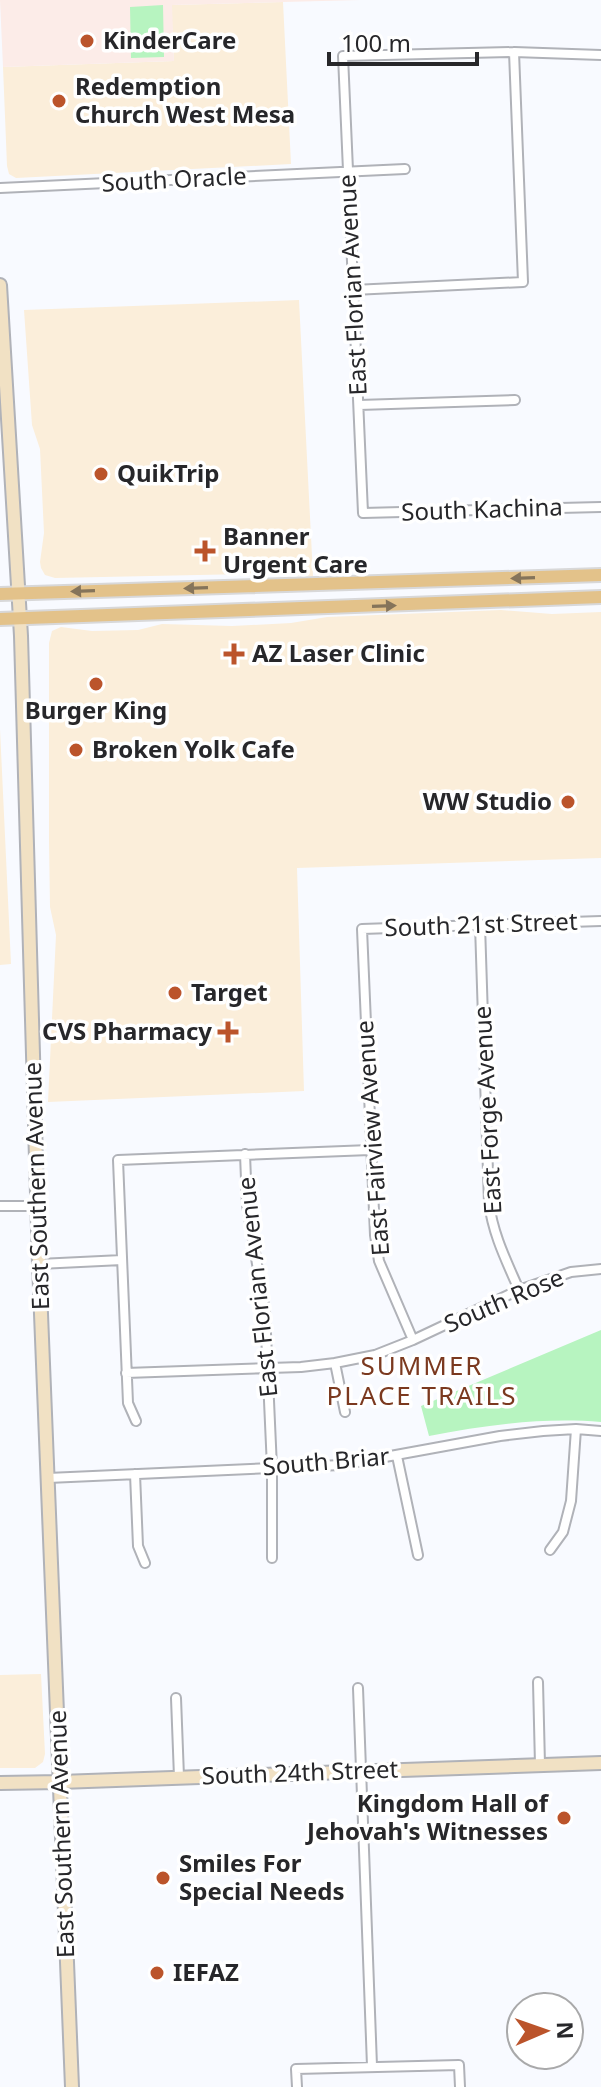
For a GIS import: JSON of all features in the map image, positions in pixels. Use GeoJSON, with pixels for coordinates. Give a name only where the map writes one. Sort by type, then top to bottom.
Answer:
{"type":"FeatureCollection","features":[{"type":"Feature","properties":{"kind":"main road","name":"East Southern Avenue"},"geometry":{"type":"LineString","coordinates":[[0,285],[19,593],[39,1264],[72,2087]]}},
{"type":"Feature","properties":{"kind":"main road"},"geometry":{"type":"LineString","coordinates":[[0,594],[601,575]]}},
{"type":"Feature","properties":{"kind":"main road"},"geometry":{"type":"LineString","coordinates":[[300,585],[306,609]]}},
{"type":"Feature","properties":{"kind":"main road"},"geometry":{"type":"LineString","coordinates":[[0,619],[601,597]]}},
{"type":"Feature","properties":{"kind":"main road","name":"South 24th Street"},"geometry":{"type":"LineString","coordinates":[[0,1783],[601,1763]]}},
{"type":"Feature","properties":{"kind":"street"},"geometry":{"type":"LineString","coordinates":[[353,290],[523,282],[514,52],[601,55]]}},
{"type":"Feature","properties":{"kind":"street","name":"East Florian Avenue"},"geometry":{"type":"LineString","coordinates":[[363,513],[343,56],[514,52]]}},
{"type":"Feature","properties":{"kind":"street","name":"South Oracle"},"geometry":{"type":"LineString","coordinates":[[0,188],[405,169]]}},
{"type":"Feature","properties":{"kind":"street"},"geometry":{"type":"LineString","coordinates":[[359,405],[515,400]]}},
{"type":"Feature","properties":{"kind":"street","name":"South Kachina"},"geometry":{"type":"LineString","coordinates":[[363,513],[601,507]]}},
{"type":"Feature","properties":{"kind":"street","name":"South 21st Street"},"geometry":{"type":"LineString","coordinates":[[362,929],[601,921]]}},
{"type":"Feature","properties":{"kind":"street","name":"East Forge Avenue"},"geometry":{"type":"LineString","coordinates":[[480,925],[490,1212],[497,1240],[519,1290]]}},
{"type":"Feature","properties":{"kind":"street","name":"East Fairview Avenue"},"geometry":{"type":"LineString","coordinates":[[362,929],[375,1235],[379,1261],[413,1340]]}},
{"type":"Feature","properties":{"kind":"street"},"geometry":{"type":"LineString","coordinates":[[136,1421],[128,1403],[118,1160],[370,1150]]}},
{"type":"Feature","properties":{"kind":"street","name":"East Florian Avenue"},"geometry":{"type":"LineString","coordinates":[[245,1154],[247,1205],[265,1311],[269,1368],[272,1558]]}},
{"type":"Feature","properties":{"kind":"street"},"geometry":{"type":"LineString","coordinates":[[0,1206],[37,1206]]}},
{"type":"Feature","properties":{"kind":"street"},"geometry":{"type":"LineString","coordinates":[[39,1264],[122,1260]]}},
{"type":"Feature","properties":{"kind":"street","name":"South Rose"},"geometry":{"type":"LineString","coordinates":[[126,1373],[269,1368],[335,1363],[375,1355],[519,1290],[571,1272],[601,1269]]}},
{"type":"Feature","properties":{"kind":"street"},"geometry":{"type":"LineString","coordinates":[[335,1363],[345,1412]]}},
{"type":"Feature","properties":{"kind":"street"},"geometry":{"type":"LineString","coordinates":[[550,1550],[563,1532],[571,1501],[576,1429]]}},
{"type":"Feature","properties":{"kind":"street","name":"South Briar"},"geometry":{"type":"LineString","coordinates":[[48,1478],[341,1465],[500,1436],[576,1429],[601,1431]]}},
{"type":"Feature","properties":{"kind":"street"},"geometry":{"type":"LineString","coordinates":[[397,1456],[418,1555]]}},
{"type":"Feature","properties":{"kind":"street"},"geometry":{"type":"LineString","coordinates":[[135,1474],[138,1546],[145,1563]]}},
{"type":"Feature","properties":{"kind":"street"},"geometry":{"type":"LineString","coordinates":[[538,1682],[540,1765]]}},
{"type":"Feature","properties":{"kind":"street"},"geometry":{"type":"LineString","coordinates":[[358,1688],[372,2066]]}},
{"type":"Feature","properties":{"kind":"street"},"geometry":{"type":"LineString","coordinates":[[176,1698],[179,1777]]}},
{"type":"Feature","properties":{"kind":"street"},"geometry":{"type":"LineString","coordinates":[[297,2087],[296,2069],[459,2065],[460,2087]]}},
{"type":"Feature","properties":{"kind":"shaded area","name":"KinderCare"},"geometry":{"type":"Polygon","coordinates":[[[0,0],[361,0],[172,5],[174,61],[3,67],[0,0]]]}},
{"type":"Feature","properties":{"kind":"shaded area"},"geometry":{"type":"Polygon","coordinates":[[[283,2],[291,164],[16,178],[9,174],[3,67],[174,61],[171,5],[283,2]]]}},
{"type":"Feature","properties":{"kind":"shaded area"},"geometry":{"type":"Polygon","coordinates":[[[299,300],[313,576],[246,574],[55,578],[45,575],[40,562],[44,533],[40,449],[32,425],[24,310],[299,300]]]}},
{"type":"Feature","properties":{"kind":"shaded area"},"geometry":{"type":"Polygon","coordinates":[[[501,610],[552,614],[601,612],[601,858],[297,868],[304,1091],[48,1102],[56,935],[50,907],[49,840],[49,643],[52,631],[61,627],[92,631],[138,630],[162,624],[232,626],[291,623],[327,617],[501,610]]]}},
{"type":"Feature","properties":{"kind":"shaded area"},"geometry":{"type":"Polygon","coordinates":[[[0,729],[11,964],[0,965],[0,729]]]}},
{"type":"Feature","properties":{"kind":"shaded area"},"geometry":{"type":"Polygon","coordinates":[[[41,1674],[43,1762],[35,1768],[0,1768],[0,1675],[41,1674]]]}},
{"type":"Feature","properties":{"kind":"green space"},"geometry":{"type":"Polygon","coordinates":[[[163,5],[164,57],[131,58],[130,7],[163,5]]]}},
{"type":"Feature","properties":{"kind":"green space"},"geometry":{"type":"Polygon","coordinates":[[[601,1330],[601,1422],[515,1423],[429,1436],[421,1406],[601,1330]]]}},
{"type":"Feature","properties":{"kind":"place","name":"KinderCare"},"geometry":{"type":"Point","coordinates":[87,41]}},
{"type":"Feature","properties":{"kind":"place","name":"Redemption Church West Mesa"},"geometry":{"type":"Point","coordinates":[59,101]}},
{"type":"Feature","properties":{"kind":"place","name":"QuikTrip"},"geometry":{"type":"Point","coordinates":[101,474]}},
{"type":"Feature","properties":{"kind":"place","name":"Banner Urgent Care"},"geometry":{"type":"Point","coordinates":[205,551]}},
{"type":"Feature","properties":{"kind":"place","name":"AZ Laser Clinic"},"geometry":{"type":"Point","coordinates":[234,654]}},
{"type":"Feature","properties":{"kind":"place","name":"Burger King"},"geometry":{"type":"Point","coordinates":[96,684]}},
{"type":"Feature","properties":{"kind":"place","name":"Broken Yolk Cafe"},"geometry":{"type":"Point","coordinates":[76,750]}},
{"type":"Feature","properties":{"kind":"place","name":"WW Studio"},"geometry":{"type":"Point","coordinates":[568,802]}},
{"type":"Feature","properties":{"kind":"place","name":"Target"},"geometry":{"type":"Point","coordinates":[175,993]}},
{"type":"Feature","properties":{"kind":"place","name":"CVS Pharmacy"},"geometry":{"type":"Point","coordinates":[228,1032]}},
{"type":"Feature","properties":{"kind":"place","name":"Kingdom Hall of Jehovah's Witnesses"},"geometry":{"type":"Point","coordinates":[564,1818]}},
{"type":"Feature","properties":{"kind":"place","name":"Smiles For Special Needs"},"geometry":{"type":"Point","coordinates":[163,1878]}},
{"type":"Feature","properties":{"kind":"place","name":"IEFAZ"},"geometry":{"type":"Point","coordinates":[157,1973]}},
{"type":"Feature","properties":{"kind":"district","name":"SUMMER PLACE TRAILS"},"geometry":{"type":"Point","coordinates":[422,1381]}}]}
